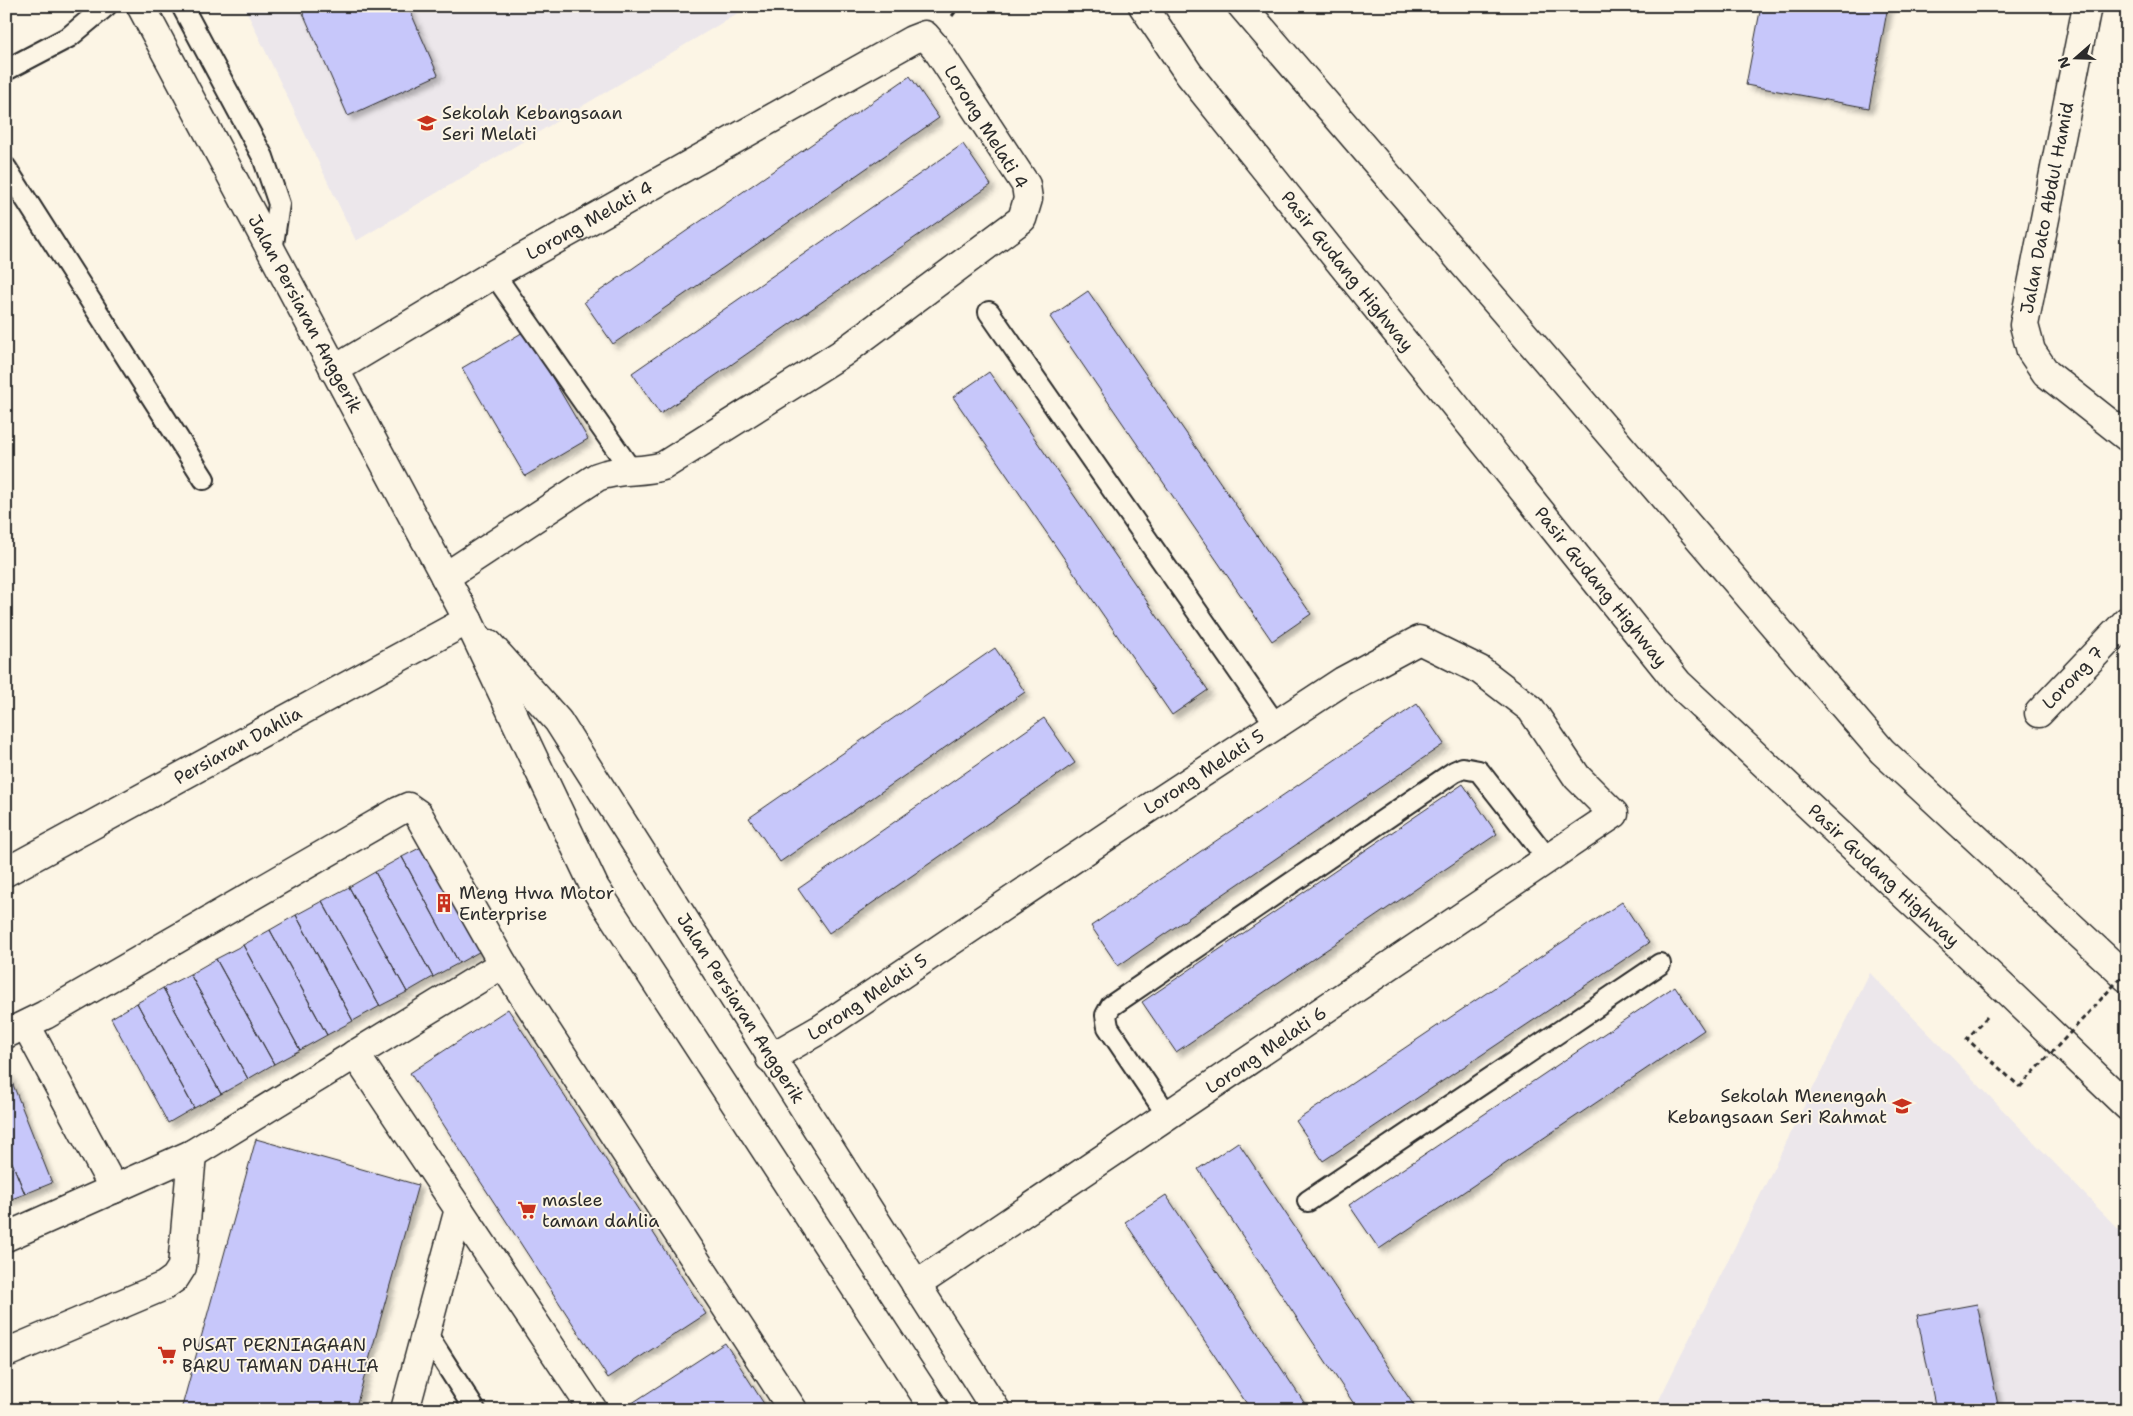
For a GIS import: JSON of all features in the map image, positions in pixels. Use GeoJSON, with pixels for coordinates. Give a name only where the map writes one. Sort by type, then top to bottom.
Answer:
{"type":"FeatureCollection","features":[{"type":"Feature","properties":{"kind":"main road","name":"Jalan Persiaran Anggerik"},"geometry":{"type":"LineString","coordinates":[[141,6],[468,620],[595,888],[935,1410]]}},
{"type":"Feature","properties":{"kind":"main road","name":"Pasir Gudang Highway"},"geometry":{"type":"LineString","coordinates":[[1143,6],[1189,74],[1678,683],[2127,1106]]}},
{"type":"Feature","properties":{"kind":"main road"},"geometry":{"type":"LineString","coordinates":[[1242,6],[1882,751],[2127,978]]}},
{"type":"Feature","properties":{"kind":"main road","name":"Jalan Dato Abdul Hamid"},"geometry":{"type":"LineString","coordinates":[[2087,6],[2024,325],[2031,351],[2046,373],[2127,437]]}},
{"type":"Feature","properties":{"kind":"main road","name":"Lorong Melati 4"},"geometry":{"type":"LineString","coordinates":[[334,370],[494,274],[912,40],[925,35],[936,48],[1026,185],[1028,199],[1022,219],[841,354],[663,466],[649,471],[610,472],[597,477],[445,577]]}},
{"type":"Feature","properties":{"kind":"main road","name":"Jalan Persiaran Anggerik"},"geometry":{"type":"LineString","coordinates":[[468,620],[558,721],[770,1058],[996,1410]]}},
{"type":"Feature","properties":{"kind":"main road","name":"Persiaran Dahlia"},"geometry":{"type":"LineString","coordinates":[[6,872],[468,620]]}},
{"type":"Feature","properties":{"kind":"main road","name":"Lorong 7"},"geometry":{"type":"LineString","coordinates":[[2039,713],[2127,621]]}},
{"type":"Feature","properties":{"kind":"main road","name":"Lorong Melati 5"},"geometry":{"type":"LineString","coordinates":[[770,1058],[819,1030],[1343,681],[1419,640],[1480,670],[1531,709],[1577,777],[1614,814]]}},
{"type":"Feature","properties":{"kind":"main road"},"geometry":{"type":"LineString","coordinates":[[114,1189],[16,1030],[408,807],[418,814],[503,964],[793,1410]]}},
{"type":"Feature","properties":{"kind":"main road","name":"Lorong Melati 6"},"geometry":{"type":"LineString","coordinates":[[916,1285],[1614,814]]}},
{"type":"Feature","properties":{"kind":"main road"},"geometry":{"type":"LineString","coordinates":[[6,1237],[192,1154],[503,964]]}},
{"type":"Feature","properties":{"kind":"main road"},"geometry":{"type":"LineString","coordinates":[[356,1054],[592,1410]]}},
{"type":"Feature","properties":{"kind":"main road"},"geometry":{"type":"LineString","coordinates":[[6,1353],[164,1286],[175,1278],[182,1267],[192,1154]]}},
{"type":"Feature","properties":{"kind":"main road"},"geometry":{"type":"LineString","coordinates":[[405,1410],[459,1209]]}},
{"type":"Feature","properties":{"kind":"lane"},"geometry":{"type":"LineString","coordinates":[[6,70],[69,37],[106,6]]}},
{"type":"Feature","properties":{"kind":"lane"},"geometry":{"type":"LineString","coordinates":[[182,6],[263,157],[279,204],[272,251]]}},
{"type":"Feature","properties":{"kind":"lane"},"geometry":{"type":"LineString","coordinates":[[6,168],[204,479]]}},
{"type":"Feature","properties":{"kind":"lane"},"geometry":{"type":"LineString","coordinates":[[494,274],[631,470]]}},
{"type":"Feature","properties":{"kind":"lane"},"geometry":{"type":"LineString","coordinates":[[989,312],[1276,726]]}},
{"type":"Feature","properties":{"kind":"lane"},"geometry":{"type":"LineString","coordinates":[[1168,1116],[1108,1027],[1106,1016],[1111,1006],[1454,772],[1463,768],[1480,771],[1548,859]]}},
{"type":"Feature","properties":{"kind":"lane"},"geometry":{"type":"LineString","coordinates":[[1308,1201],[1660,964]]}},
{"type":"Feature","properties":{"kind":"lane"},"geometry":{"type":"LineString","coordinates":[[426,1333],[475,1410]]}},
{"type":"Feature","properties":{"kind":"path"},"geometry":{"type":"LineString","coordinates":[[1967,1039],[2020,1086],[2127,971]]}},
{"type":"Feature","properties":{"kind":"shaded area","name":"Sekolah Kebangsaan Seri Melati"},"geometry":{"type":"Polygon","coordinates":[[[244,6],[750,6],[356,241],[244,6]]]}},
{"type":"Feature","properties":{"kind":"shaded area","name":"Sekolah Menengah Kebangsaan Seri Rahmat"},"geometry":{"type":"Polygon","coordinates":[[[1870,973],[2127,1238],[2127,1410],[1654,1410],[1870,973]]]}},
{"type":"Feature","properties":{"kind":"building"},"geometry":{"type":"Polygon","coordinates":[[[300,6],[408,6],[438,75],[348,116],[300,6]]]}},
{"type":"Feature","properties":{"kind":"building"},"geometry":{"type":"Polygon","coordinates":[[[1761,6],[1888,6],[1869,108],[1746,85],[1761,6]]]}},
{"type":"Feature","properties":{"kind":"building"},"geometry":{"type":"Polygon","coordinates":[[[910,76],[939,118],[613,344],[584,302],[910,76]]]}},
{"type":"Feature","properties":{"kind":"building"},"geometry":{"type":"Polygon","coordinates":[[[963,144],[991,185],[660,414],[632,373],[963,144]]]}},
{"type":"Feature","properties":{"kind":"building"},"geometry":{"type":"Polygon","coordinates":[[[1088,291],[1311,614],[1272,641],[1050,317],[1088,291]]]}},
{"type":"Feature","properties":{"kind":"building"},"geometry":{"type":"Polygon","coordinates":[[[525,331],[588,439],[525,476],[462,368],[525,331]]]}},
{"type":"Feature","properties":{"kind":"building"},"geometry":{"type":"Polygon","coordinates":[[[989,372],[1208,690],[1172,715],[953,397],[989,372]]]}},
{"type":"Feature","properties":{"kind":"building"},"geometry":{"type":"Polygon","coordinates":[[[995,648],[1025,692],[780,862],[749,818],[995,648]]]}},
{"type":"Feature","properties":{"kind":"building"},"geometry":{"type":"Polygon","coordinates":[[[1417,704],[1444,744],[1118,966],[1091,926],[1417,704]]]}},
{"type":"Feature","properties":{"kind":"building"},"geometry":{"type":"Polygon","coordinates":[[[1044,718],[1075,763],[829,933],[798,889],[1044,718]]]}},
{"type":"Feature","properties":{"kind":"building"},"geometry":{"type":"Polygon","coordinates":[[[1463,784],[1497,834],[1176,1052],[1142,1002],[1463,784]]]}},
{"type":"Feature","properties":{"kind":"building","name":"Meng Hwa Motor Enterprise"},"geometry":{"type":"Polygon","coordinates":[[[429,843],[486,948],[459,963],[402,857],[429,843]]]}},
{"type":"Feature","properties":{"kind":"building"},"geometry":{"type":"Polygon","coordinates":[[[402,857],[459,963],[433,977],[375,872],[402,857]]]}},
{"type":"Feature","properties":{"kind":"building"},"geometry":{"type":"Polygon","coordinates":[[[375,872],[433,977],[407,992],[349,887],[375,872]]]}},
{"type":"Feature","properties":{"kind":"building"},"geometry":{"type":"Polygon","coordinates":[[[349,887],[407,992],[380,1006],[322,901],[349,887]]]}},
{"type":"Feature","properties":{"kind":"building"},"geometry":{"type":"Polygon","coordinates":[[[322,901],[380,1006],[353,1021],[296,915],[322,901]]]}},
{"type":"Feature","properties":{"kind":"building"},"geometry":{"type":"Polygon","coordinates":[[[1622,902],[1649,943],[1323,1161],[1296,1121],[1622,902]]]}},
{"type":"Feature","properties":{"kind":"building"},"geometry":{"type":"Polygon","coordinates":[[[296,915],[353,1021],[327,1035],[270,930],[296,915]]]}},
{"type":"Feature","properties":{"kind":"building"},"geometry":{"type":"Polygon","coordinates":[[[270,930],[327,1035],[300,1050],[243,945],[270,930]]]}},
{"type":"Feature","properties":{"kind":"building"},"geometry":{"type":"Polygon","coordinates":[[[243,945],[300,1050],[274,1064],[216,959],[243,945]]]}},
{"type":"Feature","properties":{"kind":"building"},"geometry":{"type":"Polygon","coordinates":[[[216,959],[274,1064],[248,1079],[190,974],[216,959]]]}},
{"type":"Feature","properties":{"kind":"building"},"geometry":{"type":"Polygon","coordinates":[[[190,974],[248,1079],[221,1094],[163,988],[190,974]]]}},
{"type":"Feature","properties":{"kind":"building"},"geometry":{"type":"Polygon","coordinates":[[[1675,986],[1704,1030],[1379,1249],[1349,1205],[1675,986]]]}},
{"type":"Feature","properties":{"kind":"building"},"geometry":{"type":"Polygon","coordinates":[[[163,988],[221,1094],[194,1108],[137,1003],[163,988]]]}},
{"type":"Feature","properties":{"kind":"building"},"geometry":{"type":"Polygon","coordinates":[[[137,1003],[194,1108],[168,1123],[111,1018],[137,1003]]]}},
{"type":"Feature","properties":{"kind":"building"},"geometry":{"type":"Polygon","coordinates":[[[508,1009],[706,1314],[608,1378],[410,1073],[508,1009]]]}},
{"type":"Feature","properties":{"kind":"building"},"geometry":{"type":"Polygon","coordinates":[[[8,1072],[52,1183],[25,1194],[6,1148],[6,1073],[8,1072]]]}},
{"type":"Feature","properties":{"kind":"building"},"geometry":{"type":"Polygon","coordinates":[[[256,1139],[418,1185],[355,1410],[181,1410],[256,1139]]]}},
{"type":"Feature","properties":{"kind":"building"},"geometry":{"type":"Polygon","coordinates":[[[1238,1142],[1417,1410],[1358,1410],[1198,1169],[1238,1142]]]}},
{"type":"Feature","properties":{"kind":"building"},"geometry":{"type":"Polygon","coordinates":[[[6,1148],[25,1194],[6,1201],[6,1148]]]}},
{"type":"Feature","properties":{"kind":"building"},"geometry":{"type":"Polygon","coordinates":[[[1166,1195],[1309,1410],[1251,1410],[1125,1222],[1166,1195]]]}},
{"type":"Feature","properties":{"kind":"building"},"geometry":{"type":"Polygon","coordinates":[[[1977,1304],[1999,1410],[1936,1410],[1917,1315],[1977,1304]]]}},
{"type":"Feature","properties":{"kind":"building"},"geometry":{"type":"Polygon","coordinates":[[[725,1343],[768,1410],[628,1410],[626,1407],[725,1343]]]}},
{"type":"Feature","properties":{"kind":"place","name":"Sekolah Kebangsaan Seri Melati"},"geometry":{"type":"Point","coordinates":[427,123]}},
{"type":"Feature","properties":{"kind":"place","name":"Meng Hwa Motor Enterprise"},"geometry":{"type":"Point","coordinates":[444,903]}},
{"type":"Feature","properties":{"kind":"place","name":"Sekolah Menengah Kebangsaan Seri Rahmat"},"geometry":{"type":"Point","coordinates":[1902,1106]}},
{"type":"Feature","properties":{"kind":"place","name":"maslee taman dahlia"},"geometry":{"type":"Point","coordinates":[527,1210]}},
{"type":"Feature","properties":{"kind":"place","name":"PUSAT PERNIAGAAN BARU TAMAN DAHLIA"},"geometry":{"type":"Point","coordinates":[167,1355]}}]}
